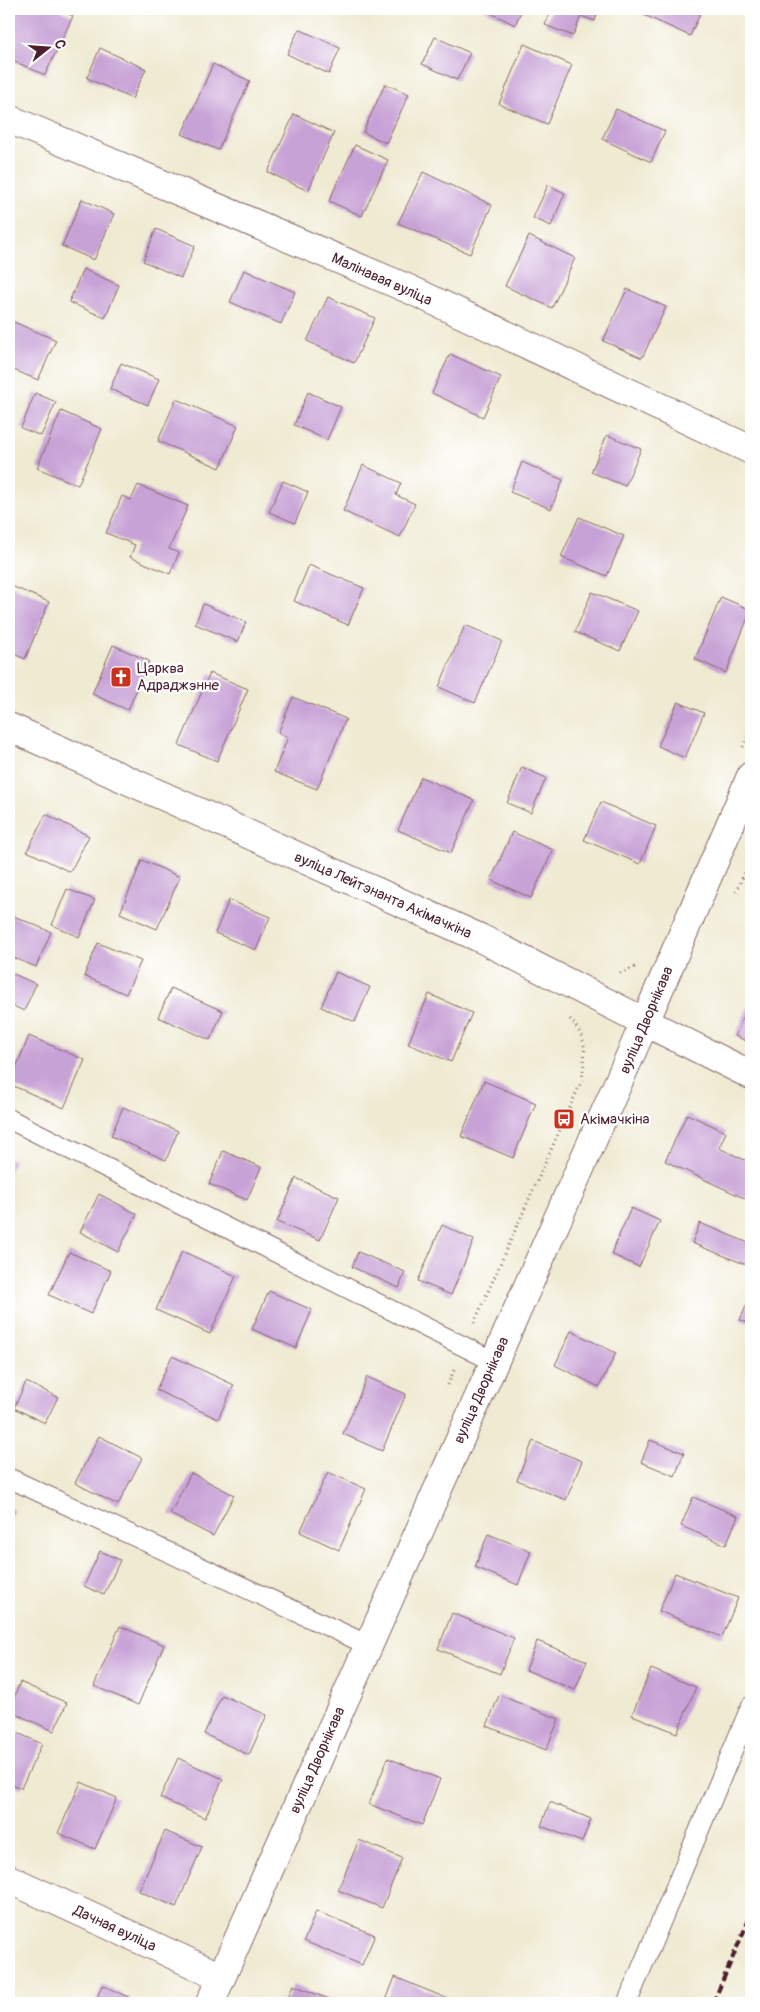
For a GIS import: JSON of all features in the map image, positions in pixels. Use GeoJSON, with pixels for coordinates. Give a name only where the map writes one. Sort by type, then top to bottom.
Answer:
{"type":"FeatureCollection","features":[{"type":"Feature","properties":{"kind":"main road","name":"Малінавая вуліца"},"geometry":{"type":"LineString","coordinates":[[9,119],[411,290],[751,450]]}},
{"type":"Feature","properties":{"kind":"main road","name":"вуліца Лейтэнанта Акімачкіна"},"geometry":{"type":"LineString","coordinates":[[9,727],[480,938],[751,1075]]}},
{"type":"Feature","properties":{"kind":"main road","name":"вуліца Дворнікава"},"geometry":{"type":"LineString","coordinates":[[210,2003],[493,1361],[645,1022],[746,766]]}},
{"type":"Feature","properties":{"kind":"main road","name":"Дачная вуліца"},"geometry":{"type":"LineString","coordinates":[[9,1879],[221,1977]]}},
{"type":"Feature","properties":{"kind":"lane"},"geometry":{"type":"LineString","coordinates":[[9,1119],[493,1361]]}},
{"type":"Feature","properties":{"kind":"lane"},"geometry":{"type":"LineString","coordinates":[[9,1478],[368,1645]]}},
{"type":"Feature","properties":{"kind":"lane"},"geometry":{"type":"LineString","coordinates":[[627,2003],[751,1706]]}},
{"type":"Feature","properties":{"kind":"path"},"geometry":{"type":"LineString","coordinates":[[746,766],[751,728]]}},
{"type":"Feature","properties":{"kind":"path"},"geometry":{"type":"LineString","coordinates":[[613,974],[622,973],[638,966]]}},
{"type":"Feature","properties":{"kind":"path"},"geometry":{"type":"LineString","coordinates":[[445,1392],[582,1080],[586,1046],[578,1029],[566,1015]]}},
{"type":"Feature","properties":{"kind":"building"},"geometry":{"type":"Polygon","coordinates":[[[11,9],[58,9],[73,16],[45,75],[9,59],[9,13],[11,9]]]}},
{"type":"Feature","properties":{"kind":"building"},"geometry":{"type":"Polygon","coordinates":[[[483,9],[522,9],[515,25],[483,9]]]}},
{"type":"Feature","properties":{"kind":"building"},"geometry":{"type":"Polygon","coordinates":[[[552,9],[599,9],[595,21],[581,16],[573,36],[545,25],[552,9]]]}},
{"type":"Feature","properties":{"kind":"building"},"geometry":{"type":"Polygon","coordinates":[[[644,9],[702,9],[690,36],[642,14],[644,9]]]}},
{"type":"Feature","properties":{"kind":"building"},"geometry":{"type":"Polygon","coordinates":[[[299,29],[340,48],[329,74],[287,54],[299,29]]]}},
{"type":"Feature","properties":{"kind":"building"},"geometry":{"type":"Polygon","coordinates":[[[435,37],[470,53],[457,80],[422,64],[435,37]]]}},
{"type":"Feature","properties":{"kind":"building"},"geometry":{"type":"Polygon","coordinates":[[[524,44],[572,65],[547,124],[499,104],[524,44]]]}},
{"type":"Feature","properties":{"kind":"building"},"geometry":{"type":"Polygon","coordinates":[[[100,48],[146,69],[132,99],[87,78],[100,48]]]}},
{"type":"Feature","properties":{"kind":"building"},"geometry":{"type":"Polygon","coordinates":[[[213,64],[250,81],[218,150],[182,134],[213,64]]]}},
{"type":"Feature","properties":{"kind":"building"},"geometry":{"type":"Polygon","coordinates":[[[385,84],[409,94],[386,143],[363,132],[385,84]]]}},
{"type":"Feature","properties":{"kind":"building"},"geometry":{"type":"Polygon","coordinates":[[[616,109],[665,131],[651,162],[602,139],[616,109]]]}},
{"type":"Feature","properties":{"kind":"building"},"geometry":{"type":"Polygon","coordinates":[[[294,114],[334,133],[308,191],[268,172],[294,114]]]}},
{"type":"Feature","properties":{"kind":"building"},"geometry":{"type":"Polygon","coordinates":[[[355,145],[388,160],[362,216],[329,201],[355,145]]]}},
{"type":"Feature","properties":{"kind":"building"},"geometry":{"type":"Polygon","coordinates":[[[423,172],[492,205],[470,254],[398,223],[423,172]]]}},
{"type":"Feature","properties":{"kind":"building"},"geometry":{"type":"Polygon","coordinates":[[[548,185],[565,193],[551,226],[533,218],[548,185]]]}},
{"type":"Feature","properties":{"kind":"building"},"geometry":{"type":"Polygon","coordinates":[[[82,199],[114,214],[94,260],[62,246],[82,199]]]}},
{"type":"Feature","properties":{"kind":"building"},"geometry":{"type":"Polygon","coordinates":[[[156,229],[195,246],[181,278],[143,261],[156,229]]]}},
{"type":"Feature","properties":{"kind":"building"},"geometry":{"type":"Polygon","coordinates":[[[529,236],[575,258],[552,308],[505,286],[529,236]]]}},
{"type":"Feature","properties":{"kind":"building"},"geometry":{"type":"Polygon","coordinates":[[[83,269],[119,285],[105,318],[69,302],[83,269]]]}},
{"type":"Feature","properties":{"kind":"building"},"geometry":{"type":"Polygon","coordinates":[[[244,270],[295,292],[281,324],[230,302],[244,270]]]}},
{"type":"Feature","properties":{"kind":"building"},"geometry":{"type":"Polygon","coordinates":[[[627,289],[666,307],[642,358],[603,341],[627,289]]]}},
{"type":"Feature","properties":{"kind":"building"},"geometry":{"type":"Polygon","coordinates":[[[328,297],[375,318],[354,363],[307,341],[328,297]]]}},
{"type":"Feature","properties":{"kind":"building"},"geometry":{"type":"Polygon","coordinates":[[[9,320],[56,340],[38,380],[9,368],[9,320]]]}},
{"type":"Feature","properties":{"kind":"building"},"geometry":{"type":"Polygon","coordinates":[[[450,354],[501,377],[483,417],[432,393],[450,354]]]}},
{"type":"Feature","properties":{"kind":"building"},"geometry":{"type":"Polygon","coordinates":[[[121,363],[159,379],[148,405],[110,389],[121,363]]]}},
{"type":"Feature","properties":{"kind":"building"},"geometry":{"type":"Polygon","coordinates":[[[308,392],[341,407],[327,440],[294,425],[308,392]]]}},
{"type":"Feature","properties":{"kind":"building"},"geometry":{"type":"Polygon","coordinates":[[[35,393],[56,402],[41,436],[21,428],[35,393]]]}},
{"type":"Feature","properties":{"kind":"building"},"geometry":{"type":"Polygon","coordinates":[[[176,399],[238,426],[220,468],[158,441],[176,399]]]}},
{"type":"Feature","properties":{"kind":"building"},"geometry":{"type":"Polygon","coordinates":[[[61,411],[102,429],[78,485],[37,468],[61,411]]]}},
{"type":"Feature","properties":{"kind":"building"},"geometry":{"type":"Polygon","coordinates":[[[607,435],[641,449],[625,486],[591,472],[607,435]]]}},
{"type":"Feature","properties":{"kind":"building"},"geometry":{"type":"Polygon","coordinates":[[[522,462],[563,480],[551,509],[510,492],[522,462]]]}},
{"type":"Feature","properties":{"kind":"building"},"geometry":{"type":"Polygon","coordinates":[[[363,465],[401,483],[396,495],[415,504],[400,537],[343,511],[363,465]]]}},
{"type":"Feature","properties":{"kind":"building"},"geometry":{"type":"Polygon","coordinates":[[[283,481],[308,492],[295,523],[269,512],[283,481]]]}},
{"type":"Feature","properties":{"kind":"building"},"geometry":{"type":"Polygon","coordinates":[[[138,485],[188,506],[169,549],[179,553],[170,574],[130,557],[135,545],[106,533],[122,496],[131,500],[138,485]]]}},
{"type":"Feature","properties":{"kind":"building"},"geometry":{"type":"Polygon","coordinates":[[[579,517],[624,536],[607,576],[561,557],[579,517]]]}},
{"type":"Feature","properties":{"kind":"building"},"geometry":{"type":"Polygon","coordinates":[[[309,565],[364,588],[348,625],[294,601],[309,565]]]}},
{"type":"Feature","properties":{"kind":"building"},"geometry":{"type":"Polygon","coordinates":[[[9,585],[49,602],[25,659],[9,652],[9,585]]]}},
{"type":"Feature","properties":{"kind":"building"},"geometry":{"type":"Polygon","coordinates":[[[592,592],[638,611],[620,651],[575,632],[592,592]]]}},
{"type":"Feature","properties":{"kind":"building"},"geometry":{"type":"Polygon","coordinates":[[[721,597],[751,610],[726,673],[695,659],[721,597]]]}},
{"type":"Feature","properties":{"kind":"building"},"geometry":{"type":"Polygon","coordinates":[[[203,604],[246,622],[238,642],[195,624],[203,604]]]}},
{"type":"Feature","properties":{"kind":"building"},"geometry":{"type":"Polygon","coordinates":[[[465,625],[502,641],[475,703],[439,687],[465,625]]]}},
{"type":"Feature","properties":{"kind":"building","name":"Царква Адраджэнне"},"geometry":{"type":"Polygon","coordinates":[[[113,645],[149,661],[128,710],[92,694],[113,645]]]}},
{"type":"Feature","properties":{"kind":"building"},"geometry":{"type":"Polygon","coordinates":[[[210,673],[248,689],[217,761],[179,745],[210,673]]]}},
{"type":"Feature","properties":{"kind":"building"},"geometry":{"type":"Polygon","coordinates":[[[293,697],[346,719],[317,789],[274,772],[288,737],[278,733],[293,697]]]}},
{"type":"Feature","properties":{"kind":"building"},"geometry":{"type":"Polygon","coordinates":[[[678,702],[704,713],[685,758],[658,746],[678,702]]]}},
{"type":"Feature","properties":{"kind":"building"},"geometry":{"type":"Polygon","coordinates":[[[522,767],[546,778],[531,813],[507,803],[522,767]]]}},
{"type":"Feature","properties":{"kind":"building"},"geometry":{"type":"Polygon","coordinates":[[[421,777],[474,800],[451,853],[398,830],[421,777]]]}},
{"type":"Feature","properties":{"kind":"building"},"geometry":{"type":"Polygon","coordinates":[[[601,802],[656,826],[640,864],[584,840],[601,802]]]}},
{"type":"Feature","properties":{"kind":"building"},"geometry":{"type":"Polygon","coordinates":[[[46,814],[89,836],[70,872],[27,851],[46,814]]]}},
{"type":"Feature","properties":{"kind":"building"},"geometry":{"type":"Polygon","coordinates":[[[512,832],[553,850],[531,898],[491,880],[512,832]]]}},
{"type":"Feature","properties":{"kind":"building"},"geometry":{"type":"Polygon","coordinates":[[[142,860],[180,877],[157,929],[120,913],[142,860]]]}},
{"type":"Feature","properties":{"kind":"building"},"geometry":{"type":"Polygon","coordinates":[[[67,889],[95,900],[79,937],[52,925],[67,889]]]}},
{"type":"Feature","properties":{"kind":"building"},"geometry":{"type":"Polygon","coordinates":[[[229,900],[270,917],[256,950],[215,933],[229,900]]]}},
{"type":"Feature","properties":{"kind":"building"},"geometry":{"type":"Polygon","coordinates":[[[9,914],[51,932],[36,967],[9,956],[9,914]]]}},
{"type":"Feature","properties":{"kind":"building"},"geometry":{"type":"Polygon","coordinates":[[[98,943],[141,961],[126,994],[84,976],[98,943]]]}},
{"type":"Feature","properties":{"kind":"building"},"geometry":{"type":"Polygon","coordinates":[[[9,972],[36,984],[24,1011],[9,1004],[9,972]]]}},
{"type":"Feature","properties":{"kind":"building"},"geometry":{"type":"Polygon","coordinates":[[[336,972],[370,987],[355,1022],[321,1007],[336,972]]]}},
{"type":"Feature","properties":{"kind":"building"},"geometry":{"type":"Polygon","coordinates":[[[171,988],[223,1011],[210,1040],[158,1017],[171,988]]]}},
{"type":"Feature","properties":{"kind":"building"},"geometry":{"type":"Polygon","coordinates":[[[429,994],[472,1013],[451,1062],[408,1044],[429,994]]]}},
{"type":"Feature","properties":{"kind":"building"},"geometry":{"type":"Polygon","coordinates":[[[751,1000],[751,1043],[735,1036],[751,1000]]]}},
{"type":"Feature","properties":{"kind":"building"},"geometry":{"type":"Polygon","coordinates":[[[29,1036],[85,1060],[64,1108],[9,1084],[29,1036]]]}},
{"type":"Feature","properties":{"kind":"building"},"geometry":{"type":"Polygon","coordinates":[[[484,1081],[536,1103],[513,1158],[461,1136],[484,1081]]]}},
{"type":"Feature","properties":{"kind":"building"},"geometry":{"type":"Polygon","coordinates":[[[123,1107],[178,1131],[166,1160],[111,1136],[123,1107]]]}},
{"type":"Feature","properties":{"kind":"building"},"geometry":{"type":"Polygon","coordinates":[[[687,1114],[726,1132],[719,1148],[751,1163],[751,1189],[746,1199],[665,1161],[687,1114]]]}},
{"type":"Feature","properties":{"kind":"building"},"geometry":{"type":"Polygon","coordinates":[[[223,1151],[261,1167],[247,1200],[209,1184],[223,1151]]]}},
{"type":"Feature","properties":{"kind":"building"},"geometry":{"type":"Polygon","coordinates":[[[9,1158],[14,1161],[9,1172],[9,1158]]]}},
{"type":"Feature","properties":{"kind":"building"},"geometry":{"type":"Polygon","coordinates":[[[296,1178],[339,1197],[320,1240],[277,1222],[296,1178]]]}},
{"type":"Feature","properties":{"kind":"building"},"geometry":{"type":"Polygon","coordinates":[[[99,1194],[137,1214],[118,1252],[80,1232],[99,1194]]]}},
{"type":"Feature","properties":{"kind":"building"},"geometry":{"type":"Polygon","coordinates":[[[631,1208],[660,1221],[639,1267],[611,1254],[631,1208]]]}},
{"type":"Feature","properties":{"kind":"building"},"geometry":{"type":"Polygon","coordinates":[[[700,1223],[751,1244],[751,1256],[747,1265],[692,1243],[700,1223]]]}},
{"type":"Feature","properties":{"kind":"building"},"geometry":{"type":"Polygon","coordinates":[[[442,1225],[474,1240],[451,1295],[418,1281],[442,1225]]]}},
{"type":"Feature","properties":{"kind":"building"},"geometry":{"type":"Polygon","coordinates":[[[182,1251],[236,1276],[210,1334],[156,1310],[182,1251]]]}},
{"type":"Feature","properties":{"kind":"building"},"geometry":{"type":"Polygon","coordinates":[[[69,1252],[111,1271],[91,1314],[49,1295],[69,1252]]]}},
{"type":"Feature","properties":{"kind":"building"},"geometry":{"type":"Polygon","coordinates":[[[358,1252],[405,1272],[399,1288],[352,1267],[358,1252]]]}},
{"type":"Feature","properties":{"kind":"building"},"geometry":{"type":"Polygon","coordinates":[[[269,1291],[312,1310],[296,1348],[252,1329],[269,1291]]]}},
{"type":"Feature","properties":{"kind":"building"},"geometry":{"type":"Polygon","coordinates":[[[751,1297],[751,1324],[740,1320],[751,1297]]]}},
{"type":"Feature","properties":{"kind":"building"},"geometry":{"type":"Polygon","coordinates":[[[571,1331],[616,1353],[599,1387],[555,1365],[571,1331]]]}},
{"type":"Feature","properties":{"kind":"building"},"geometry":{"type":"Polygon","coordinates":[[[172,1356],[234,1385],[218,1419],[156,1390],[172,1356]]]}},
{"type":"Feature","properties":{"kind":"building"},"geometry":{"type":"Polygon","coordinates":[[[367,1377],[406,1394],[382,1451],[343,1434],[367,1377]]]}},
{"type":"Feature","properties":{"kind":"building"},"geometry":{"type":"Polygon","coordinates":[[[26,1382],[58,1397],[45,1423],[14,1408],[26,1382]]]}},
{"type":"Feature","properties":{"kind":"building"},"geometry":{"type":"Polygon","coordinates":[[[99,1436],[142,1458],[118,1505],[75,1483],[99,1436]]]}},
{"type":"Feature","properties":{"kind":"building"},"geometry":{"type":"Polygon","coordinates":[[[650,1440],[684,1453],[675,1476],[641,1462],[650,1440]]]}},
{"type":"Feature","properties":{"kind":"building"},"geometry":{"type":"Polygon","coordinates":[[[533,1441],[582,1461],[566,1500],[517,1480],[533,1441]]]}},
{"type":"Feature","properties":{"kind":"building"},"geometry":{"type":"Polygon","coordinates":[[[328,1472],[366,1489],[339,1550],[300,1532],[328,1472]]]}},
{"type":"Feature","properties":{"kind":"building"},"geometry":{"type":"Polygon","coordinates":[[[191,1473],[234,1495],[213,1536],[170,1514],[191,1473]]]}},
{"type":"Feature","properties":{"kind":"building"},"geometry":{"type":"Polygon","coordinates":[[[693,1497],[738,1516],[726,1545],[681,1526],[693,1497]]]}},
{"type":"Feature","properties":{"kind":"building"},"geometry":{"type":"Polygon","coordinates":[[[9,1507],[14,1510],[9,1521],[9,1507]]]}},
{"type":"Feature","properties":{"kind":"building"},"geometry":{"type":"Polygon","coordinates":[[[488,1534],[531,1551],[518,1585],[475,1567],[488,1534]]]}},
{"type":"Feature","properties":{"kind":"building"},"geometry":{"type":"Polygon","coordinates":[[[100,1551],[120,1560],[104,1595],[84,1586],[100,1551]]]}},
{"type":"Feature","properties":{"kind":"building"},"geometry":{"type":"Polygon","coordinates":[[[675,1573],[738,1598],[722,1637],[659,1611],[675,1573]]]}},
{"type":"Feature","properties":{"kind":"building"},"geometry":{"type":"Polygon","coordinates":[[[452,1613],[514,1638],[500,1674],[438,1649],[452,1613]]]}},
{"type":"Feature","properties":{"kind":"building"},"geometry":{"type":"Polygon","coordinates":[[[120,1626],[164,1645],[138,1705],[94,1686],[120,1626]]]}},
{"type":"Feature","properties":{"kind":"building"},"geometry":{"type":"Polygon","coordinates":[[[537,1641],[587,1661],[575,1690],[526,1670],[537,1641]]]}},
{"type":"Feature","properties":{"kind":"building"},"geometry":{"type":"Polygon","coordinates":[[[651,1669],[696,1687],[677,1733],[632,1715],[651,1669]]]}},
{"type":"Feature","properties":{"kind":"building"},"geometry":{"type":"Polygon","coordinates":[[[20,1682],[67,1703],[54,1731],[9,1711],[20,1682]]]}},
{"type":"Feature","properties":{"kind":"building"},"geometry":{"type":"Polygon","coordinates":[[[222,1695],[267,1715],[249,1755],[204,1734],[222,1695]]]}},
{"type":"Feature","properties":{"kind":"building"},"geometry":{"type":"Polygon","coordinates":[[[499,1695],[559,1719],[546,1750],[487,1726],[499,1695]]]}},
{"type":"Feature","properties":{"kind":"building"},"geometry":{"type":"Polygon","coordinates":[[[9,1729],[42,1744],[21,1788],[9,1783],[9,1729]]]}},
{"type":"Feature","properties":{"kind":"building"},"geometry":{"type":"Polygon","coordinates":[[[178,1758],[223,1779],[205,1818],[160,1798],[178,1758]]]}},
{"type":"Feature","properties":{"kind":"building"},"geometry":{"type":"Polygon","coordinates":[[[388,1758],[440,1779],[422,1825],[369,1804],[388,1758]]]}},
{"type":"Feature","properties":{"kind":"building"},"geometry":{"type":"Polygon","coordinates":[[[81,1782],[117,1798],[95,1849],[58,1833],[81,1782]]]}},
{"type":"Feature","properties":{"kind":"building"},"geometry":{"type":"Polygon","coordinates":[[[550,1802],[591,1819],[582,1842],[541,1826],[550,1802]]]}},
{"type":"Feature","properties":{"kind":"building"},"geometry":{"type":"Polygon","coordinates":[[[165,1831],[202,1847],[176,1907],[139,1891],[165,1831]]]}},
{"type":"Feature","properties":{"kind":"building"},"geometry":{"type":"Polygon","coordinates":[[[359,1840],[402,1858],[382,1908],[338,1890],[359,1840]]]}},
{"type":"Feature","properties":{"kind":"building"},"geometry":{"type":"Polygon","coordinates":[[[316,1911],[375,1935],[362,1965],[304,1941],[316,1911]]]}},
{"type":"Feature","properties":{"kind":"building"},"geometry":{"type":"Polygon","coordinates":[[[395,1977],[458,2003],[385,2003],[395,1977]]]}},
{"type":"Feature","properties":{"kind":"building"},"geometry":{"type":"Polygon","coordinates":[[[102,1985],[130,1998],[128,2003],[95,2003],[102,1985]]]}},
{"type":"Feature","properties":{"kind":"building"},"geometry":{"type":"Polygon","coordinates":[[[293,1985],[339,2003],[286,2003],[293,1985]]]}},
{"type":"Feature","properties":{"kind":"railway"},"geometry":{"type":"LineString","coordinates":[[713,2003],[751,1915]]}},
{"type":"Feature","properties":{"kind":"place","name":"Царква Адраджэнне"},"geometry":{"type":"Point","coordinates":[121,677]}},
{"type":"Feature","properties":{"kind":"place","name":"Акімачкіна"},"geometry":{"type":"Point","coordinates":[564,1119]}}]}
